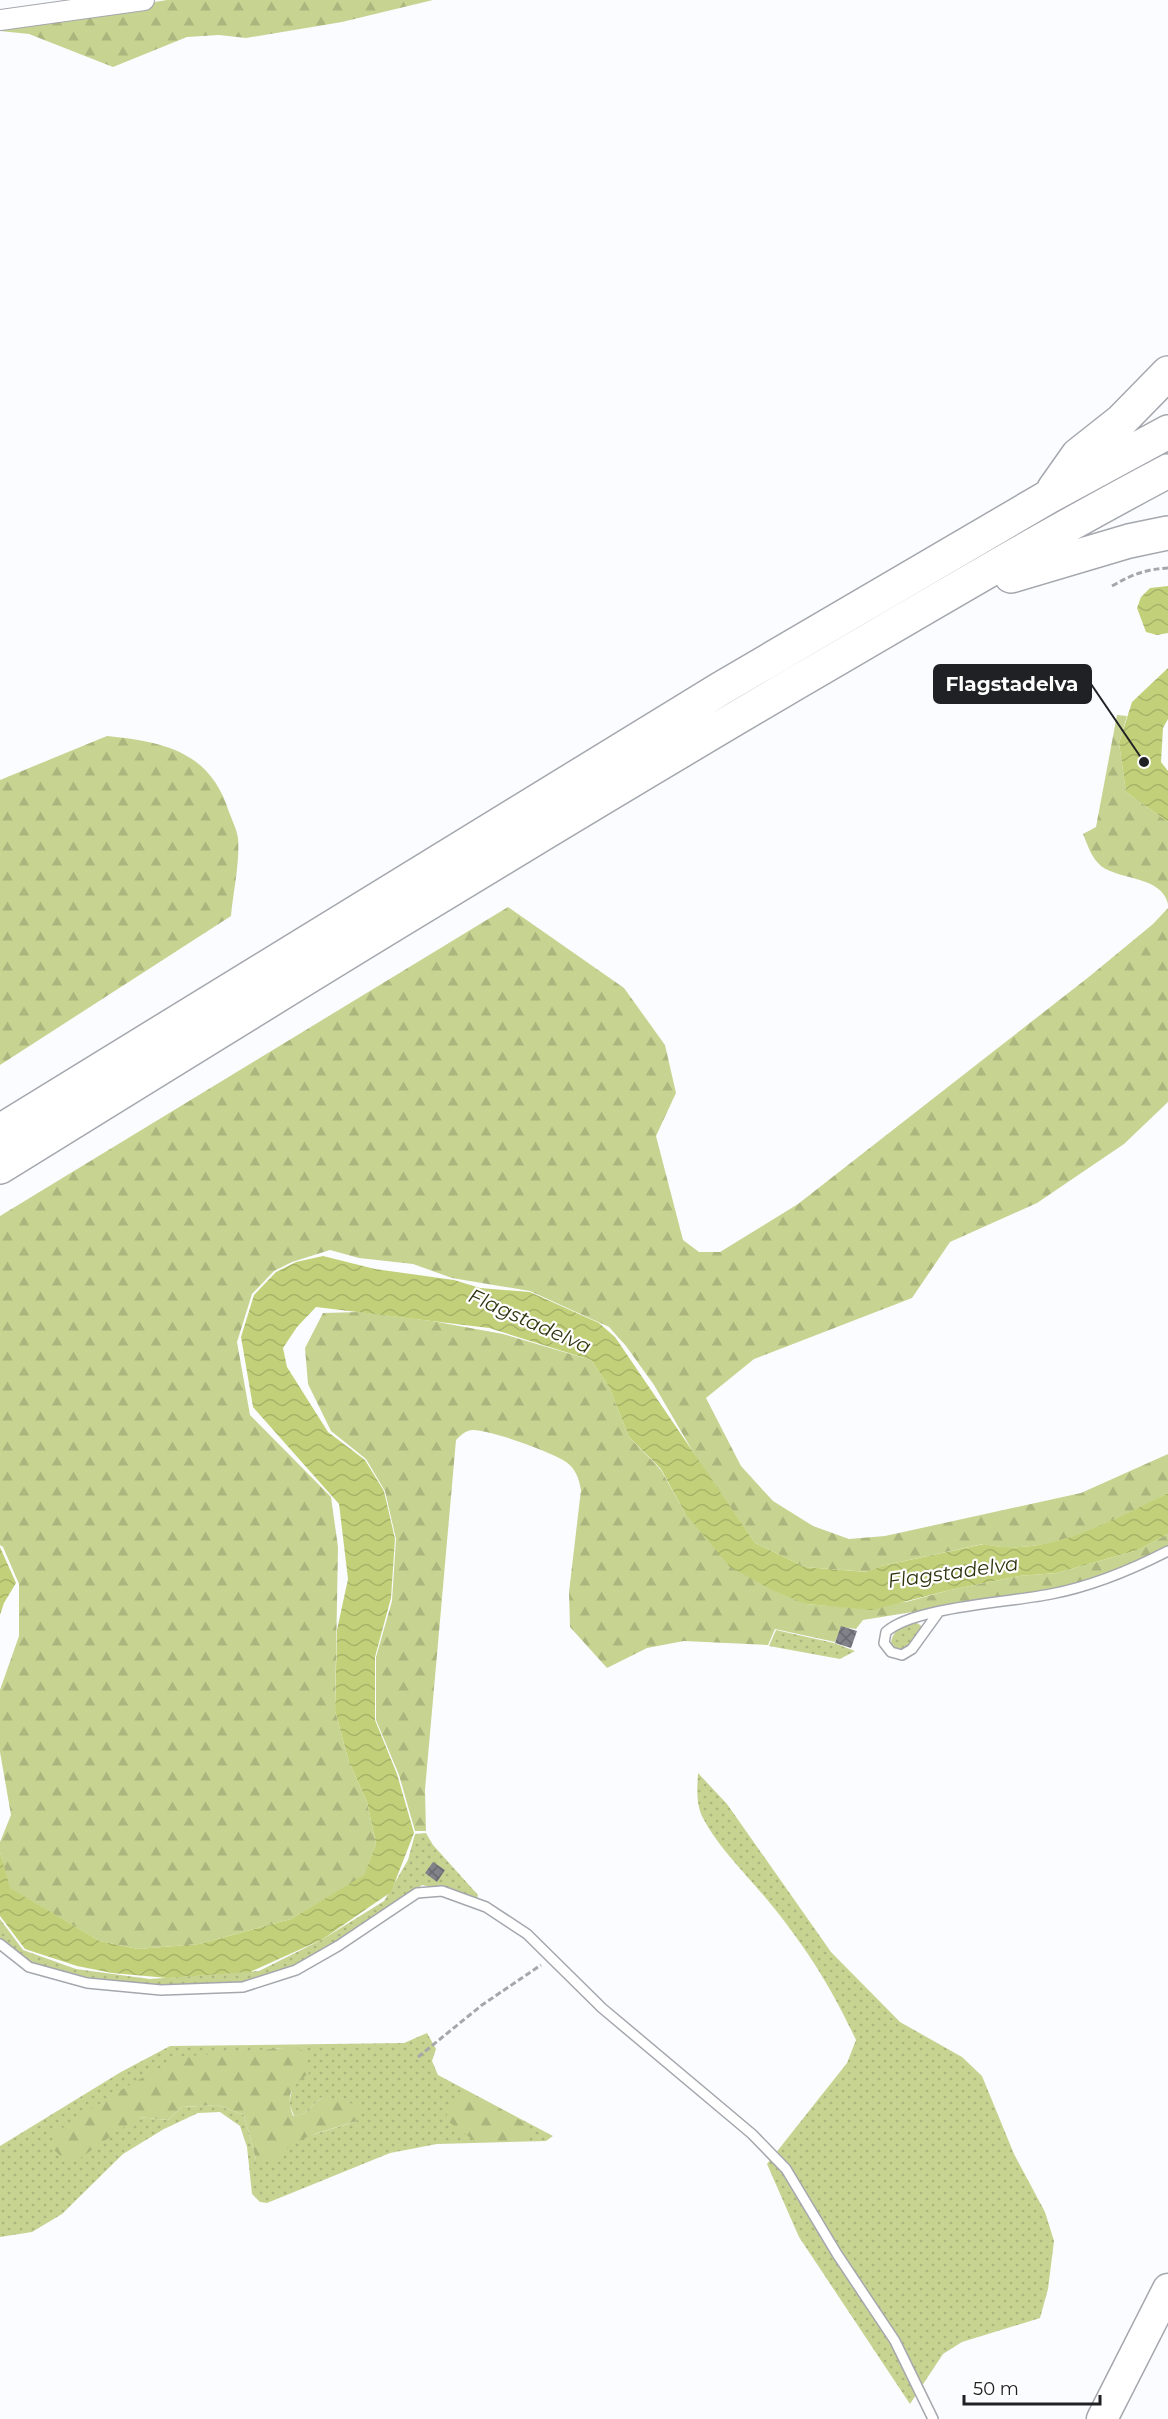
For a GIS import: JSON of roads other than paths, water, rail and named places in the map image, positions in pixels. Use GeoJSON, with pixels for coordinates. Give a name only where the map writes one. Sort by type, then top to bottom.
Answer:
{"type":"FeatureCollection","features":[{"type":"Feature","properties":{"kind":"highway"},"geometry":{"type":"LineString","coordinates":[[1048,496],[1078,455],[1121,420],[1168,373]]}},
{"type":"Feature","properties":{"kind":"highway"},"geometry":{"type":"LineString","coordinates":[[0,1131],[710,695],[1048,496],[1168,432]]}},
{"type":"Feature","properties":{"kind":"highway"},"geometry":{"type":"LineString","coordinates":[[0,1167],[418,909],[938,600],[1168,471]]}},
{"type":"Feature","properties":{"kind":"highway"},"geometry":{"type":"LineString","coordinates":[[938,600],[1058,560],[1168,533]]}},
{"type":"Feature","properties":{"kind":"main road"},"geometry":{"type":"LineString","coordinates":[[1102,2419],[1168,2289]]}},
{"type":"Feature","properties":{"kind":"street"},"geometry":{"type":"LineString","coordinates":[[0,20],[144,0]]}},
{"type":"Feature","properties":{"kind":"lane"},"geometry":{"type":"LineString","coordinates":[[938,1613],[912,1649],[902,1655],[891,1652],[884,1643],[886,1632],[894,1624],[938,1613],[1087,1586],[1142,1565],[1168,1551]]}},
{"type":"Feature","properties":{"kind":"lane"},"geometry":{"type":"LineString","coordinates":[[0,1944],[29,1967],[87,1983],[161,1990],[243,1987],[296,1970],[338,1946],[417,1893],[442,1891],[474,1901],[527,1934],[602,2008],[752,2134],[786,2169],[837,2254],[895,2341],[933,2419]]}},
{"type":"Feature","properties":{"kind":"water"},"geometry":{"type":"Polygon","coordinates":[[[1168,586],[1168,633],[1157,635],[1146,632],[1137,608],[1141,597],[1150,588],[1168,586]]]}},
{"type":"Feature","properties":{"kind":"water"},"geometry":{"type":"Polygon","coordinates":[[[1168,668],[1168,719],[1163,728],[1161,762],[1168,771],[1168,822],[1126,792],[1119,743],[1132,702],[1168,668]]]}},
{"type":"Feature","properties":{"kind":"water"},"geometry":{"type":"Polygon","coordinates":[[[323,1256],[375,1269],[454,1280],[480,1288],[530,1292],[599,1323],[615,1337],[755,1543],[805,1567],[867,1572],[881,1566],[984,1544],[1008,1547],[1032,1546],[1079,1534],[1168,1493],[1168,1534],[1138,1550],[1057,1573],[1019,1576],[950,1590],[872,1610],[806,1604],[772,1590],[730,1567],[685,1513],[661,1469],[629,1437],[609,1387],[591,1360],[489,1328],[316,1307],[297,1327],[283,1348],[287,1367],[328,1432],[365,1460],[384,1491],[395,1539],[391,1598],[375,1657],[375,1720],[397,1774],[414,1833],[391,1892],[323,1939],[250,1972],[168,1978],[112,1973],[77,1966],[25,1949],[0,1916],[0,1852],[10,1888],[100,1941],[138,1949],[199,1944],[291,1919],[364,1875],[376,1844],[367,1802],[349,1762],[335,1711],[337,1630],[348,1579],[339,1504],[253,1407],[241,1337],[254,1295],[276,1272],[296,1262],[323,1256]]]}},
{"type":"Feature","properties":{"kind":"water"},"geometry":{"type":"Polygon","coordinates":[[[0,1547],[16,1583],[0,1615],[0,1547]]]}},
{"type":"Feature","properties":{"kind":"place","name":"Flagstadelva"},"geometry":{"type":"Point","coordinates":[1144,762]}}]}
